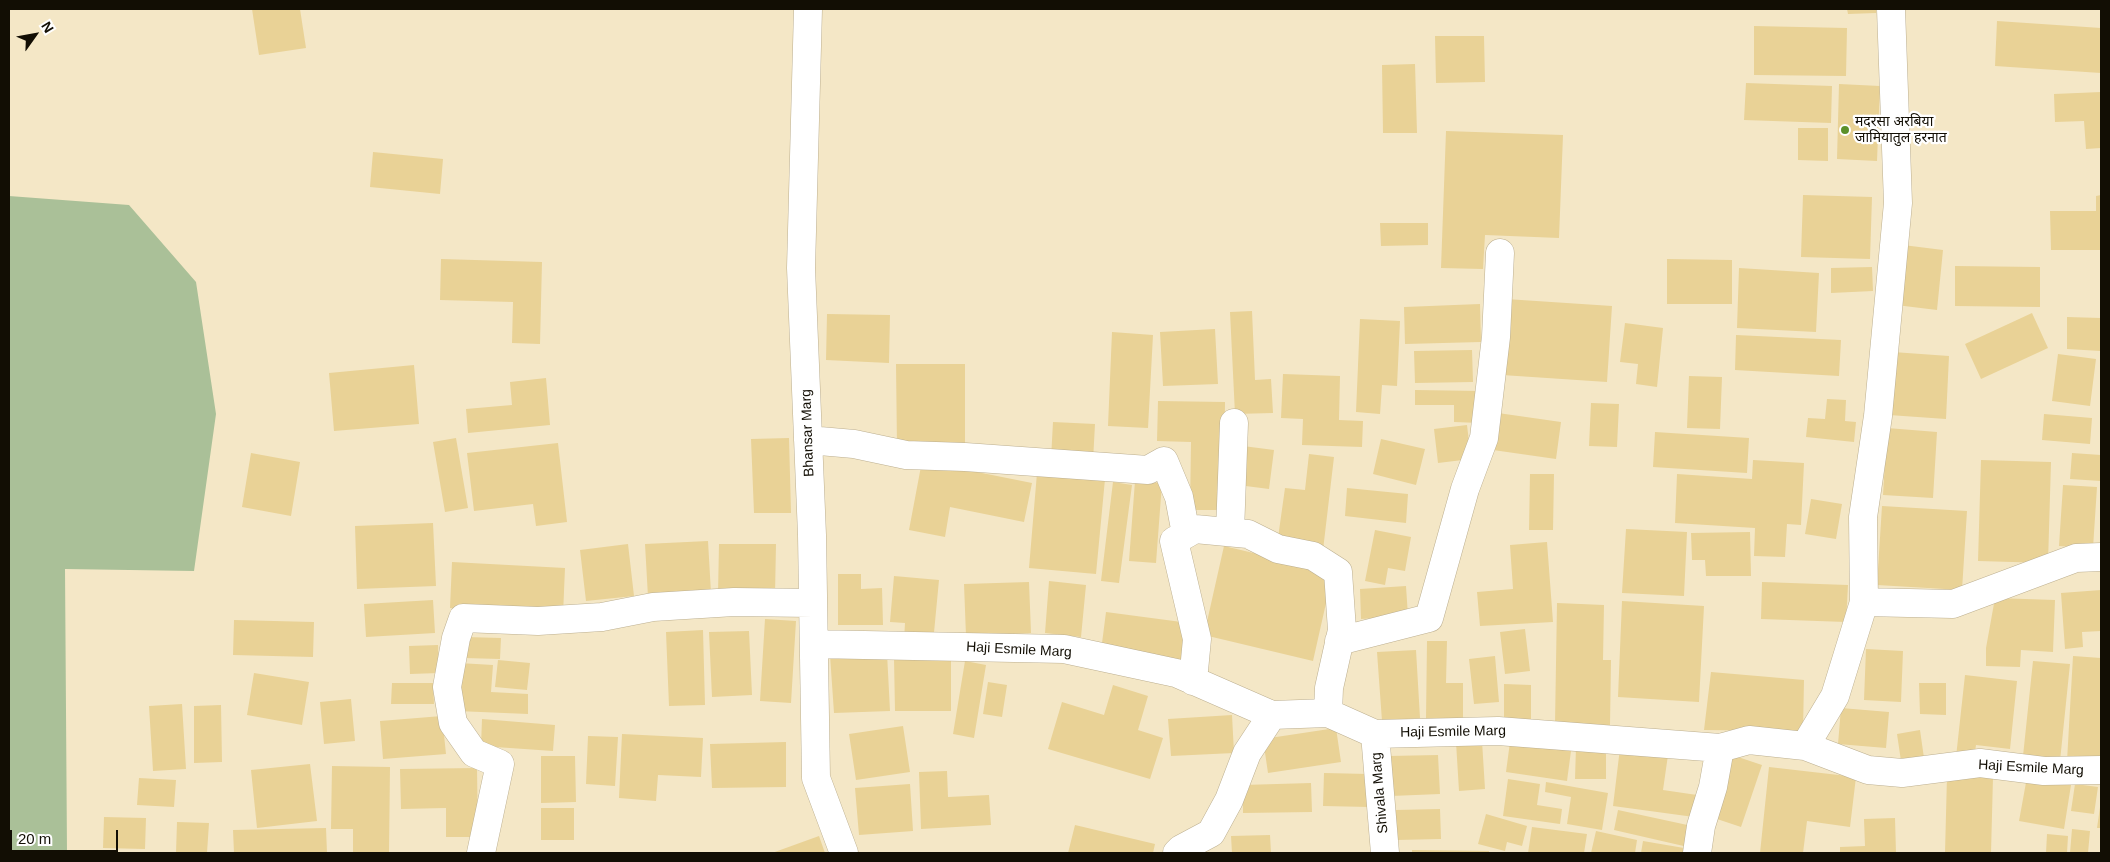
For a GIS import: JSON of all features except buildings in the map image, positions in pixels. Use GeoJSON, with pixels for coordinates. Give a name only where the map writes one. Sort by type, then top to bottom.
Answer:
{"type":"FeatureCollection","features":[{"type":"Feature","properties":{"kind":"street","name":"Bhansar Marg"},"geometry":{"type":"LineString","coordinates":[[808,9],[801,268],[814,603],[816,778],[844,853]]}},
{"type":"Feature","properties":{"kind":"street"},"geometry":{"type":"LineString","coordinates":[[1805,746],[1835,696],[1864,602],[1863,517],[1878,416],[1898,203],[1891,9]]}},
{"type":"Feature","properties":{"kind":"street"},"geometry":{"type":"LineString","coordinates":[[1339,641],[1429,618],[1465,489],[1484,438],[1496,337],[1500,253]]}},
{"type":"Feature","properties":{"kind":"street"},"geometry":{"type":"LineString","coordinates":[[1230,532],[1234,423]]}},
{"type":"Feature","properties":{"kind":"street"},"geometry":{"type":"LineString","coordinates":[[808,440],[854,444],[906,455],[965,457],[1148,470],[1164,461],[1179,497],[1186,534]]}},
{"type":"Feature","properties":{"kind":"street"},"geometry":{"type":"LineString","coordinates":[[1193,681],[1197,639],[1174,541],[1195,529],[1248,534],[1278,549],[1313,556],[1338,572],[1342,630],[1329,688],[1328,713]]}},
{"type":"Feature","properties":{"kind":"street"},"geometry":{"type":"LineString","coordinates":[[1864,602],[1953,604],[2076,558],[2101,557]]}},
{"type":"Feature","properties":{"kind":"street"},"geometry":{"type":"LineString","coordinates":[[481,853],[500,764],[474,753],[453,724],[446,687],[456,638],[463,618],[538,622],[602,617],[662,607],[734,602],[814,603]]}},
{"type":"Feature","properties":{"kind":"street","name":"Haji Esmile Marg"},"geometry":{"type":"LineString","coordinates":[[814,644],[1064,649],[1176,673],[1272,715],[1328,713],[1375,734],[1498,731],[1720,748],[1749,740],[1805,746],[1868,770],[1902,773],[1980,764],[2044,771],[2101,770]]}},
{"type":"Feature","properties":{"kind":"street"},"geometry":{"type":"LineString","coordinates":[[1178,853],[1181,849],[1211,832],[1229,800],[1247,753],[1272,715]]}},
{"type":"Feature","properties":{"kind":"street","name":"Shivala Marg"},"geometry":{"type":"LineString","coordinates":[[1375,734],[1386,853]]}},
{"type":"Feature","properties":{"kind":"street"},"geometry":{"type":"LineString","coordinates":[[1697,853],[1701,826],[1713,787],[1720,748]]}},
{"type":"Feature","properties":{"kind":"green space"},"geometry":{"type":"Polygon","coordinates":[[[9,196],[129,205],[196,282],[216,414],[194,571],[65,569],[67,853],[9,853],[9,196]]]}},
{"type":"Feature","properties":{"kind":"place","name":"मदरसा अरबिया जामियातुल हरनात"},"geometry":{"type":"Point","coordinates":[1845,130]}}]}
